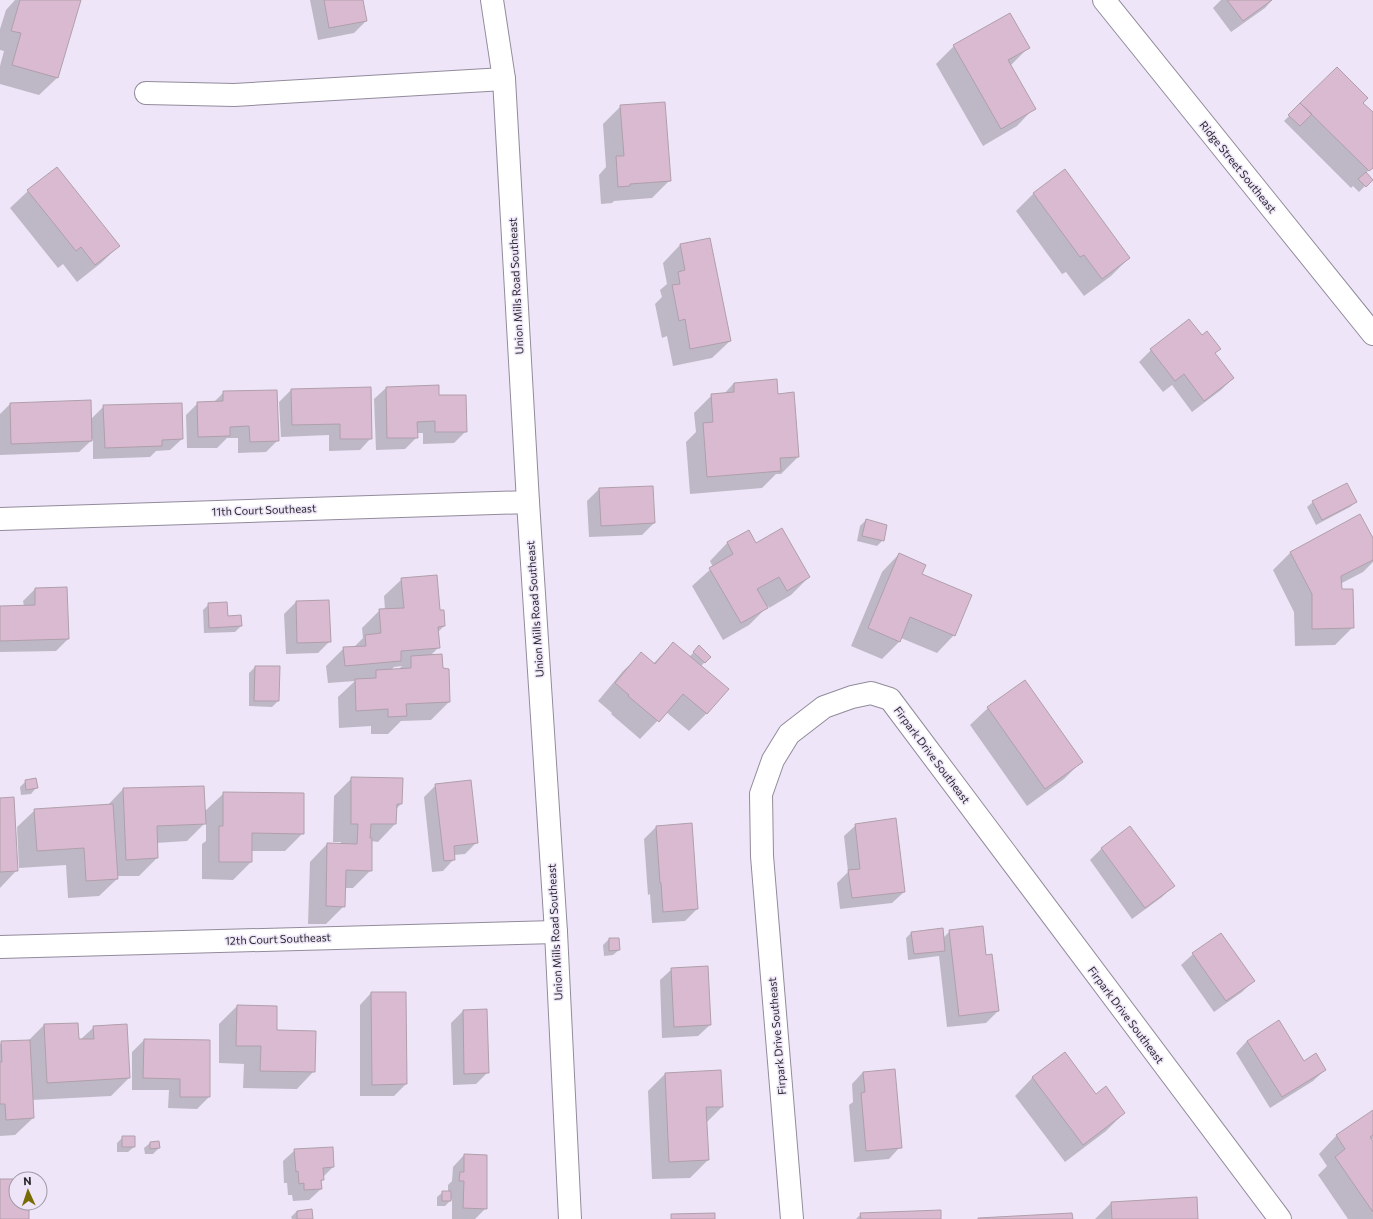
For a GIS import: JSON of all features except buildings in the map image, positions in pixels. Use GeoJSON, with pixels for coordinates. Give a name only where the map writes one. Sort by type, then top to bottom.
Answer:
{"type":"FeatureCollection","features":[{"type":"Feature","properties":{"kind":"street","name":"Union Mills Road Southeast"},"geometry":{"type":"LineString","coordinates":[[492,0],[504,79],[528,502],[556,932],[570,1219]]}},
{"type":"Feature","properties":{"kind":"street","name":"Ridge Street Southeast"},"geometry":{"type":"LineString","coordinates":[[1104,0],[1373,334]]}},
{"type":"Feature","properties":{"kind":"street"},"geometry":{"type":"LineString","coordinates":[[146,93],[234,95],[504,79]]}},
{"type":"Feature","properties":{"kind":"street","name":"11th Court Southeast"},"geometry":{"type":"LineString","coordinates":[[0,518],[528,502]]}},
{"type":"Feature","properties":{"kind":"street","name":"Firpark Drive Southeast"},"geometry":{"type":"LineString","coordinates":[[792,1219],[762,856],[761,794],[773,760],[789,734],[824,707],[852,697],[871,693],[890,699],[1280,1219]]}},
{"type":"Feature","properties":{"kind":"street","name":"12th Court Southeast"},"geometry":{"type":"LineString","coordinates":[[0,947],[556,932]]}}]}
